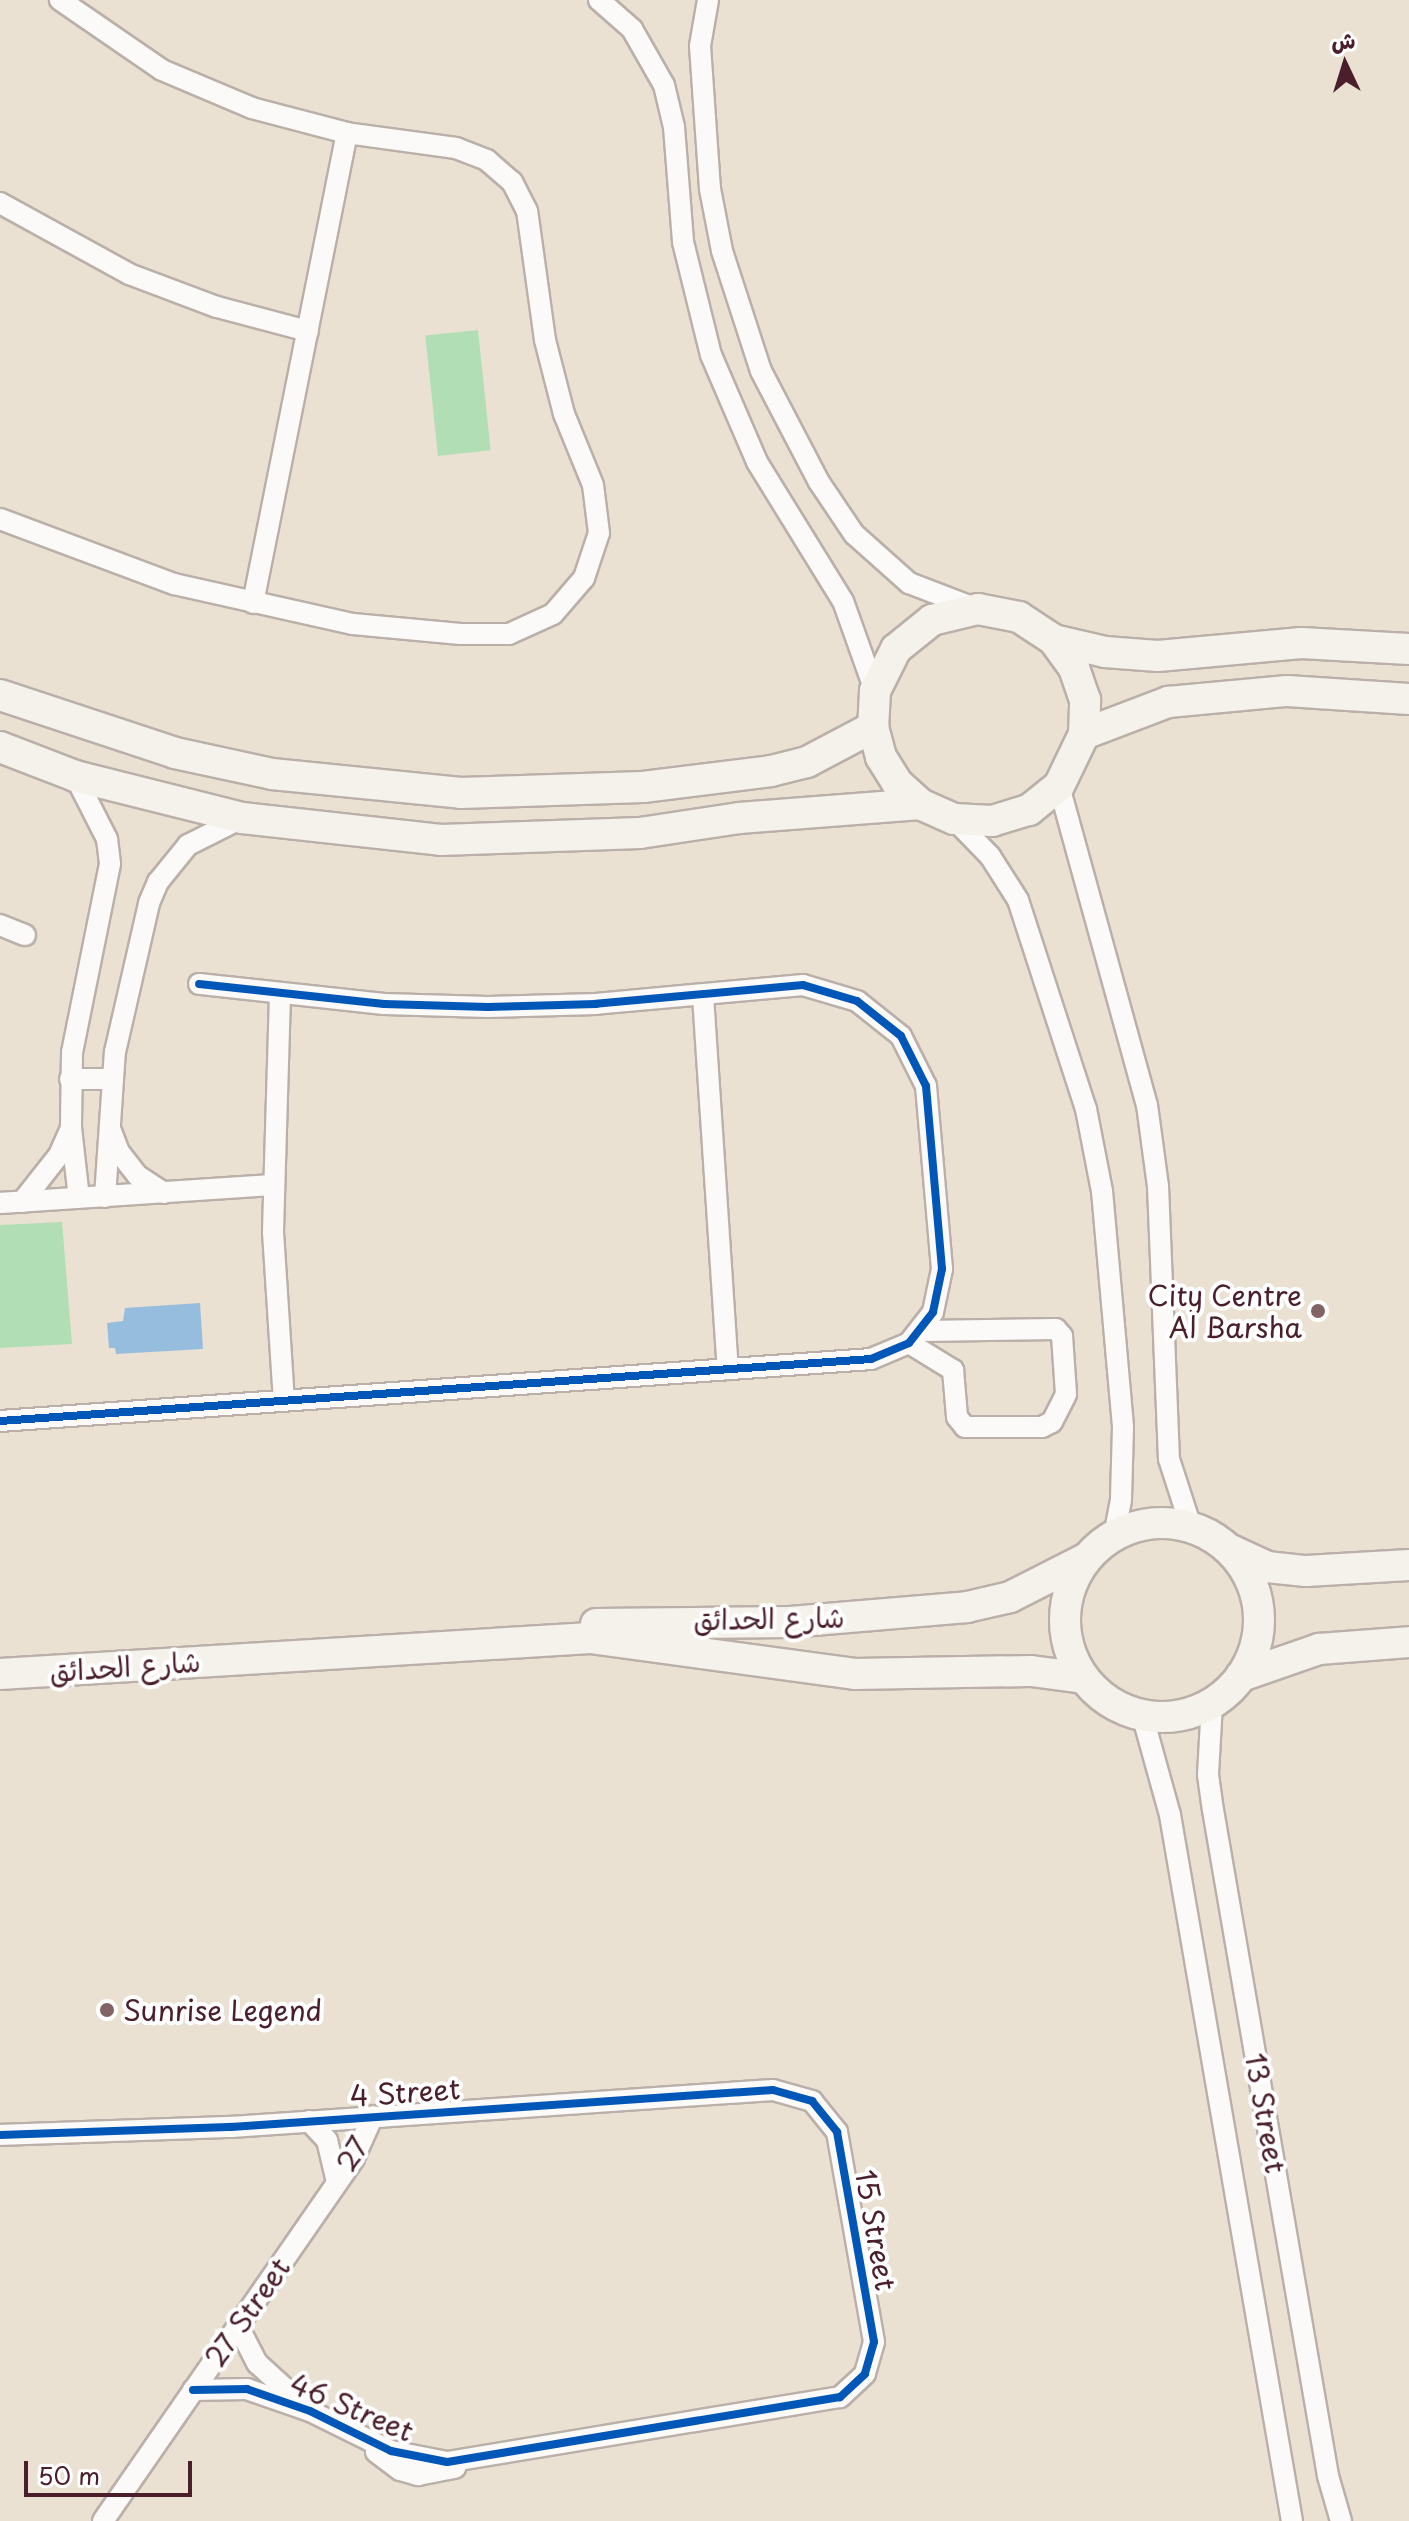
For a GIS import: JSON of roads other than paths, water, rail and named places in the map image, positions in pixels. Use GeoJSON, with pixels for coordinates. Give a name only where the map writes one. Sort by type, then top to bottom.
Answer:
{"type":"FeatureCollection","features":[{"type":"Feature","properties":{"kind":"street"},"geometry":{"type":"LineString","coordinates":[[0,519],[96,559],[253,603],[353,624],[509,634],[553,614],[584,578],[599,533],[593,485],[564,414],[545,340],[527,211],[512,182],[487,160],[456,148],[347,133],[252,108],[162,70],[60,0]]}},
{"type":"Feature","properties":{"kind":"street"},"geometry":{"type":"LineString","coordinates":[[599,0],[632,29],[664,85],[674,127],[683,242],[711,355],[757,462],[843,601],[875,691],[873,727],[881,757],[897,783],[920,804],[954,819],[992,821],[1029,810],[1059,786],[1084,734],[1085,700],[1074,668],[1054,640]]}},
{"type":"Feature","properties":{"kind":"street"},"geometry":{"type":"LineString","coordinates":[[708,0],[700,46],[710,189],[726,266],[761,371],[795,441],[854,534],[909,583],[978,609],[1019,617],[1054,640],[1105,652],[1158,656],[1301,643],[1409,649]]}},
{"type":"Feature","properties":{"kind":"street"},"geometry":{"type":"LineString","coordinates":[[253,603],[347,133]]}},
{"type":"Feature","properties":{"kind":"street"},"geometry":{"type":"LineString","coordinates":[[0,203],[129,274],[217,307],[308,331]]}},
{"type":"Feature","properties":{"kind":"street"},"geometry":{"type":"LineString","coordinates":[[875,691],[896,649],[932,620],[978,609]]}},
{"type":"Feature","properties":{"kind":"street"},"geometry":{"type":"LineString","coordinates":[[1084,734],[1168,702],[1213,695],[1287,691],[1409,699]]}},
{"type":"Feature","properties":{"kind":"street"},"geometry":{"type":"LineString","coordinates":[[0,695],[175,753],[272,774],[461,793],[643,787],[771,771],[807,762],[873,727]]}},
{"type":"Feature","properties":{"kind":"street"},"geometry":{"type":"LineString","coordinates":[[0,747],[75,776],[242,818],[398,837],[541,840],[920,804]]}},
{"type":"Feature","properties":{"kind":"street"},"geometry":{"type":"LineString","coordinates":[[75,776],[107,839],[110,864],[77,1017],[70,1079],[71,1128],[79,1198]]}},
{"type":"Feature","properties":{"kind":"street"},"geometry":{"type":"LineString","coordinates":[[1059,786],[1147,1105],[1158,1186],[1169,1459],[1191,1527]]}},
{"type":"Feature","properties":{"kind":"street"},"geometry":{"type":"LineString","coordinates":[[105,1197],[112,1079],[128,982],[158,882],[188,845],[242,818]]}},
{"type":"Feature","properties":{"kind":"street"},"geometry":{"type":"LineString","coordinates":[[954,819],[990,856],[1018,900],[1086,1109],[1102,1191],[1123,1427],[1121,1500],[1114,1536]]}},
{"type":"Feature","properties":{"kind":"street"},"geometry":{"type":"LineString","coordinates":[[0,925],[25,935]]}},
{"type":"Feature","properties":{"kind":"street"},"geometry":{"type":"LineString","coordinates":[[199,984],[280,995],[488,1007],[703,996],[775,986],[831,990],[881,1016],[916,1060],[931,1113],[942,1269],[937,1302],[915,1337]]}},
{"type":"Feature","properties":{"kind":"street"},"geometry":{"type":"LineString","coordinates":[[280,995],[273,1185],[284,1401]]}},
{"type":"Feature","properties":{"kind":"street"},"geometry":{"type":"LineString","coordinates":[[703,996],[728,1369]]}},
{"type":"Feature","properties":{"kind":"street"},"geometry":{"type":"LineString","coordinates":[[70,1079],[112,1079]]}},
{"type":"Feature","properties":{"kind":"street"},"geometry":{"type":"LineString","coordinates":[[108,1123],[128,1164],[164,1193]]}},
{"type":"Feature","properties":{"kind":"street"},"geometry":{"type":"LineString","coordinates":[[22,1202],[59,1155],[71,1128]]}},
{"type":"Feature","properties":{"kind":"street"},"geometry":{"type":"LineString","coordinates":[[0,1203],[273,1185]]}},
{"type":"Feature","properties":{"kind":"street"},"geometry":{"type":"LineString","coordinates":[[0,1421],[871,1359],[915,1337],[1056,1329],[1062,1341],[1066,1394],[1052,1422],[1042,1427],[965,1427],[957,1417],[953,1370],[915,1337]]}},
{"type":"Feature","properties":{"kind":"street"},"geometry":{"type":"LineString","coordinates":[[1229,1549],[1248,1575],[1259,1608],[1253,1655],[1241,1676],[1212,1703],[1171,1716],[1142,1714],[1106,1699],[1084,1678],[1073,1659],[1065,1616],[1068,1594],[1087,1558],[1114,1536],[1146,1524],[1191,1527],[1267,1567],[1306,1571],[1409,1565]]}},
{"type":"Feature","properties":{"kind":"street","name":"شارع الحدائق"},"geometry":{"type":"LineString","coordinates":[[0,1674],[442,1643],[465,1634],[635,1621],[790,1622],[967,1607],[1010,1597],[1087,1558]]}},
{"type":"Feature","properties":{"kind":"street","name":"شارع الحدائق"},"geometry":{"type":"LineString","coordinates":[[442,1643],[463,1648],[590,1638],[855,1674],[1031,1671],[1084,1678]]}},
{"type":"Feature","properties":{"kind":"street"},"geometry":{"type":"LineString","coordinates":[[1241,1676],[1319,1649],[1409,1642]]}},
{"type":"Feature","properties":{"kind":"street","name":"13 Street"},"geometry":{"type":"LineString","coordinates":[[1212,1703],[1208,1775],[1213,1810],[1328,2476],[1341,2521]]}},
{"type":"Feature","properties":{"kind":"street","name":"13 Street"},"geometry":{"type":"LineString","coordinates":[[1142,1714],[1170,1815],[1292,2521]]}},
{"type":"Feature","properties":{"kind":"street","name":"4 Street"},"geometry":{"type":"LineString","coordinates":[[0,2135],[309,2121],[773,2090],[812,2101]]}},
{"type":"Feature","properties":{"kind":"street","name":"15 Street"},"geometry":{"type":"LineString","coordinates":[[812,2101],[837,2132],[874,2342],[865,2374]]}},
{"type":"Feature","properties":{"kind":"street","name":"27"},"geometry":{"type":"LineString","coordinates":[[337,2182],[373,2116]]}},
{"type":"Feature","properties":{"kind":"street","name":"27"},"geometry":{"type":"LineString","coordinates":[[309,2121],[327,2140],[337,2182]]}},
{"type":"Feature","properties":{"kind":"street","name":"27 Street"},"geometry":{"type":"LineString","coordinates":[[103,2521],[337,2182]]}},
{"type":"Feature","properties":{"kind":"street","name":"46 Street"},"geometry":{"type":"LineString","coordinates":[[238,2326],[257,2363],[310,2411]]}},
{"type":"Feature","properties":{"kind":"street","name":"46 Street"},"geometry":{"type":"LineString","coordinates":[[193,2390],[247,2389],[310,2411],[365,2440],[384,2461],[418,2475],[476,2460],[817,2403],[840,2397],[865,2374]]}},
{"type":"Feature","properties":{"kind":"water"},"geometry":{"type":"Polygon","coordinates":[[[200,1303],[203,1349],[116,1354],[115,1348],[109,1348],[107,1323],[123,1321],[125,1308],[200,1303]]]}},
{"type":"Feature","properties":{"kind":"place","name":"City Centre Al Barsha"},"geometry":{"type":"Point","coordinates":[1318,1311]}},
{"type":"Feature","properties":{"kind":"place","name":"Sunrise Legend"},"geometry":{"type":"Point","coordinates":[107,2010]}}]}
